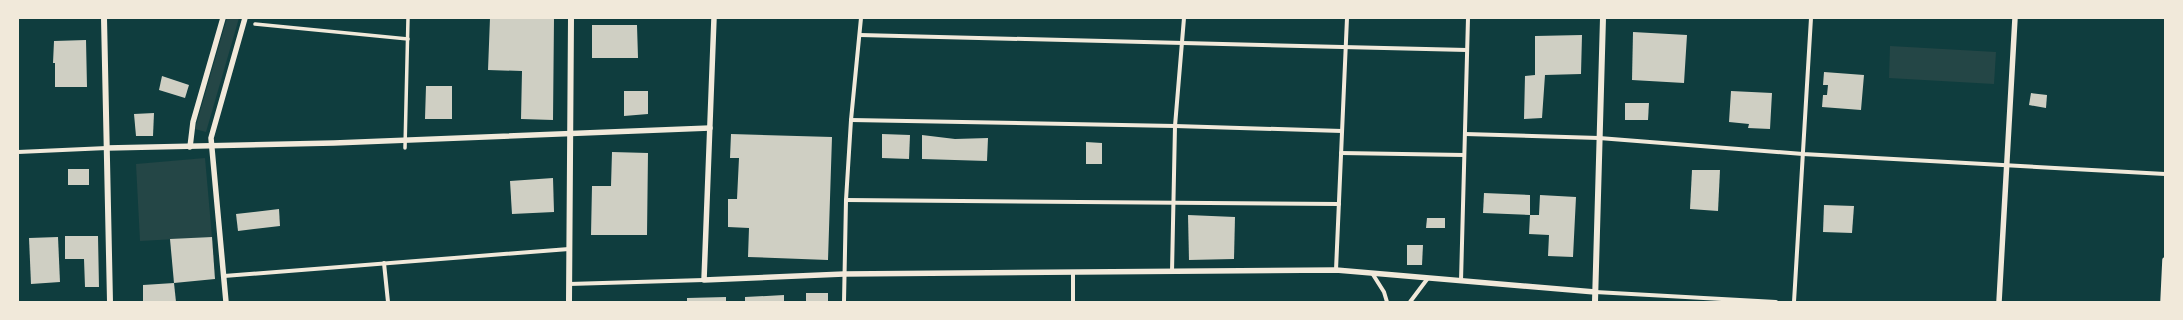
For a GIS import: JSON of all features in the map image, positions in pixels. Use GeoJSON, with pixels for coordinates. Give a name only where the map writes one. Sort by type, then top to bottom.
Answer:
{"type":"FeatureCollection","features":[{"type":"Feature","properties":{"kind":"main road"},"geometry":{"type":"LineString","coordinates":[[104,18],[110,302]]}},
{"type":"Feature","properties":{"kind":"main road"},"geometry":{"type":"LineString","coordinates":[[569,302],[571,18]]}},
{"type":"Feature","properties":{"kind":"main road"},"geometry":{"type":"LineString","coordinates":[[1595,302],[1603,18]]}},
{"type":"Feature","properties":{"kind":"street"},"geometry":{"type":"LineString","coordinates":[[190,147],[193,122],[223,18]]}},
{"type":"Feature","properties":{"kind":"street"},"geometry":{"type":"LineString","coordinates":[[226,302],[212,146],[212,131],[244,18]]}},
{"type":"Feature","properties":{"kind":"street"},"geometry":{"type":"LineString","coordinates":[[405,148],[408,18]]}},
{"type":"Feature","properties":{"kind":"street"},"geometry":{"type":"LineString","coordinates":[[704,280],[714,18]]}},
{"type":"Feature","properties":{"kind":"street"},"geometry":{"type":"LineString","coordinates":[[844,302],[846,200],[851,120],[861,18]]}},
{"type":"Feature","properties":{"kind":"street"},"geometry":{"type":"LineString","coordinates":[[1172,272],[1175,126],[1184,18]]}},
{"type":"Feature","properties":{"kind":"street"},"geometry":{"type":"LineString","coordinates":[[1336,270],[1347,18]]}},
{"type":"Feature","properties":{"kind":"street"},"geometry":{"type":"LineString","coordinates":[[1461,281],[1468,18]]}},
{"type":"Feature","properties":{"kind":"street"},"geometry":{"type":"LineString","coordinates":[[1794,302],[1811,18]]}},
{"type":"Feature","properties":{"kind":"street"},"geometry":{"type":"LineString","coordinates":[[1999,302],[2015,18]]}},
{"type":"Feature","properties":{"kind":"street"},"geometry":{"type":"LineString","coordinates":[[255,24],[408,39]]}},
{"type":"Feature","properties":{"kind":"street"},"geometry":{"type":"LineString","coordinates":[[860,35],[1467,50]]}},
{"type":"Feature","properties":{"kind":"street"},"geometry":{"type":"LineString","coordinates":[[851,120],[1175,126],[1342,131]]}},
{"type":"Feature","properties":{"kind":"street"},"geometry":{"type":"LineString","coordinates":[[18,152],[107,148],[190,147],[405,140],[710,128]]}},
{"type":"Feature","properties":{"kind":"street"},"geometry":{"type":"LineString","coordinates":[[1465,134],[1599,138],[1803,154],[2007,164],[2165,174]]}},
{"type":"Feature","properties":{"kind":"street"},"geometry":{"type":"LineString","coordinates":[[1341,153],[1464,155]]}},
{"type":"Feature","properties":{"kind":"street"},"geometry":{"type":"LineString","coordinates":[[846,200],[1339,204]]}},
{"type":"Feature","properties":{"kind":"street"},"geometry":{"type":"LineString","coordinates":[[224,276],[569,249]]}},
{"type":"Feature","properties":{"kind":"street"},"geometry":{"type":"LineString","coordinates":[[2163,302],[2165,260]]}},
{"type":"Feature","properties":{"kind":"street"},"geometry":{"type":"LineString","coordinates":[[384,263],[388,302]]}},
{"type":"Feature","properties":{"kind":"street"},"geometry":{"type":"LineString","coordinates":[[569,284],[844,274],[1336,270],[1595,292],[1776,302]]}},
{"type":"Feature","properties":{"kind":"street"},"geometry":{"type":"LineString","coordinates":[[1073,273],[1073,302]]}},
{"type":"Feature","properties":{"kind":"street"},"geometry":{"type":"LineString","coordinates":[[1372,273],[1384,292],[1387,302]]}},
{"type":"Feature","properties":{"kind":"street"},"geometry":{"type":"LineString","coordinates":[[1410,302],[1428,278]]}},
{"type":"Feature","properties":{"kind":"shaded area"},"geometry":{"type":"Polygon","coordinates":[[[227,18],[239,18],[206,132],[195,129],[227,18]]]}},
{"type":"Feature","properties":{"kind":"shaded area"},"geometry":{"type":"Polygon","coordinates":[[[1890,46],[1996,52],[1994,84],[1889,78],[1890,46]]]}},
{"type":"Feature","properties":{"kind":"shaded area"},"geometry":{"type":"Polygon","coordinates":[[[205,158],[212,237],[140,241],[136,164],[205,158]]]}},
{"type":"Feature","properties":{"kind":"building"},"geometry":{"type":"Polygon","coordinates":[[[490,18],[554,18],[553,120],[521,119],[522,71],[488,70],[490,18]]]}},
{"type":"Feature","properties":{"kind":"building"},"geometry":{"type":"Polygon","coordinates":[[[592,25],[637,25],[638,58],[592,58],[592,25]]]}},
{"type":"Feature","properties":{"kind":"building"},"geometry":{"type":"Polygon","coordinates":[[[1633,32],[1687,35],[1684,83],[1632,80],[1633,32]]]}},
{"type":"Feature","properties":{"kind":"building"},"geometry":{"type":"Polygon","coordinates":[[[1582,35],[1581,74],[1545,75],[1542,118],[1524,119],[1525,76],[1535,75],[1535,36],[1582,35]]]}},
{"type":"Feature","properties":{"kind":"building"},"geometry":{"type":"Polygon","coordinates":[[[86,40],[87,87],[55,87],[55,63],[53,63],[54,41],[86,40]]]}},
{"type":"Feature","properties":{"kind":"building"},"geometry":{"type":"Polygon","coordinates":[[[1824,72],[1864,75],[1861,110],[1822,107],[1823,95],[1827,95],[1828,85],[1823,85],[1824,72]]]}},
{"type":"Feature","properties":{"kind":"building"},"geometry":{"type":"Polygon","coordinates":[[[162,76],[189,85],[185,98],[159,90],[162,76]]]}},
{"type":"Feature","properties":{"kind":"building"},"geometry":{"type":"Polygon","coordinates":[[[426,86],[452,86],[452,119],[425,119],[426,86]]]}},
{"type":"Feature","properties":{"kind":"building"},"geometry":{"type":"Polygon","coordinates":[[[624,91],[648,91],[648,114],[624,116],[624,91]]]}},
{"type":"Feature","properties":{"kind":"building"},"geometry":{"type":"Polygon","coordinates":[[[1731,91],[1772,93],[1770,129],[1748,128],[1749,124],[1729,122],[1731,91]]]}},
{"type":"Feature","properties":{"kind":"building"},"geometry":{"type":"Polygon","coordinates":[[[2031,93],[2047,95],[2046,108],[2029,105],[2031,93]]]}},
{"type":"Feature","properties":{"kind":"building"},"geometry":{"type":"Polygon","coordinates":[[[1625,103],[1649,103],[1648,120],[1625,120],[1625,103]]]}},
{"type":"Feature","properties":{"kind":"building"},"geometry":{"type":"Polygon","coordinates":[[[154,113],[153,136],[136,136],[134,114],[154,113]]]}},
{"type":"Feature","properties":{"kind":"building"},"geometry":{"type":"Polygon","coordinates":[[[731,134],[832,137],[828,260],[748,257],[749,228],[728,227],[728,199],[737,199],[739,158],[730,158],[731,134]]]}},
{"type":"Feature","properties":{"kind":"building"},"geometry":{"type":"Polygon","coordinates":[[[882,134],[910,135],[909,159],[882,158],[882,134]]]}},
{"type":"Feature","properties":{"kind":"building"},"geometry":{"type":"Polygon","coordinates":[[[922,135],[955,139],[988,138],[987,161],[922,159],[922,135]]]}},
{"type":"Feature","properties":{"kind":"building"},"geometry":{"type":"Polygon","coordinates":[[[1086,142],[1102,143],[1102,164],[1086,164],[1086,142]]]}},
{"type":"Feature","properties":{"kind":"building"},"geometry":{"type":"Polygon","coordinates":[[[612,152],[648,153],[647,235],[591,235],[592,186],[611,186],[612,152]]]}},
{"type":"Feature","properties":{"kind":"building"},"geometry":{"type":"Polygon","coordinates":[[[68,169],[89,169],[89,185],[68,185],[68,169]]]}},
{"type":"Feature","properties":{"kind":"building"},"geometry":{"type":"Polygon","coordinates":[[[1692,170],[1720,170],[1718,211],[1690,209],[1692,170]]]}},
{"type":"Feature","properties":{"kind":"building"},"geometry":{"type":"Polygon","coordinates":[[[553,178],[554,212],[512,214],[510,181],[553,178]]]}},
{"type":"Feature","properties":{"kind":"building"},"geometry":{"type":"Polygon","coordinates":[[[1484,193],[1530,195],[1530,215],[1483,213],[1484,193]]]}},
{"type":"Feature","properties":{"kind":"building"},"geometry":{"type":"Polygon","coordinates":[[[1540,195],[1576,197],[1573,257],[1548,256],[1549,235],[1529,234],[1530,215],[1539,215],[1540,195]]]}},
{"type":"Feature","properties":{"kind":"building"},"geometry":{"type":"Polygon","coordinates":[[[1824,205],[1854,206],[1852,233],[1823,232],[1824,205]]]}},
{"type":"Feature","properties":{"kind":"building"},"geometry":{"type":"Polygon","coordinates":[[[279,209],[280,226],[238,231],[236,214],[279,209]]]}},
{"type":"Feature","properties":{"kind":"building"},"geometry":{"type":"Polygon","coordinates":[[[1188,215],[1235,217],[1234,259],[1189,260],[1188,215]]]}},
{"type":"Feature","properties":{"kind":"building"},"geometry":{"type":"Polygon","coordinates":[[[1427,218],[1445,218],[1445,228],[1426,228],[1427,218]]]}},
{"type":"Feature","properties":{"kind":"building"},"geometry":{"type":"Polygon","coordinates":[[[65,236],[98,236],[99,287],[85,287],[84,259],[65,259],[65,236]]]}},
{"type":"Feature","properties":{"kind":"building"},"geometry":{"type":"Polygon","coordinates":[[[58,237],[60,282],[31,284],[29,238],[58,237]]]}},
{"type":"Feature","properties":{"kind":"building"},"geometry":{"type":"Polygon","coordinates":[[[212,237],[215,279],[174,283],[170,239],[212,237]]]}},
{"type":"Feature","properties":{"kind":"building"},"geometry":{"type":"Polygon","coordinates":[[[1407,245],[1423,245],[1422,265],[1407,265],[1407,245]]]}},
{"type":"Feature","properties":{"kind":"building"},"geometry":{"type":"Polygon","coordinates":[[[174,283],[176,302],[143,302],[143,285],[174,283]]]}},
{"type":"Feature","properties":{"kind":"building"},"geometry":{"type":"Polygon","coordinates":[[[806,293],[828,293],[828,302],[806,302],[806,293]]]}},
{"type":"Feature","properties":{"kind":"building"},"geometry":{"type":"Polygon","coordinates":[[[784,295],[784,302],[745,302],[745,297],[784,295]]]}},
{"type":"Feature","properties":{"kind":"building"},"geometry":{"type":"Polygon","coordinates":[[[726,297],[726,302],[687,302],[687,298],[726,297]]]}}]}
